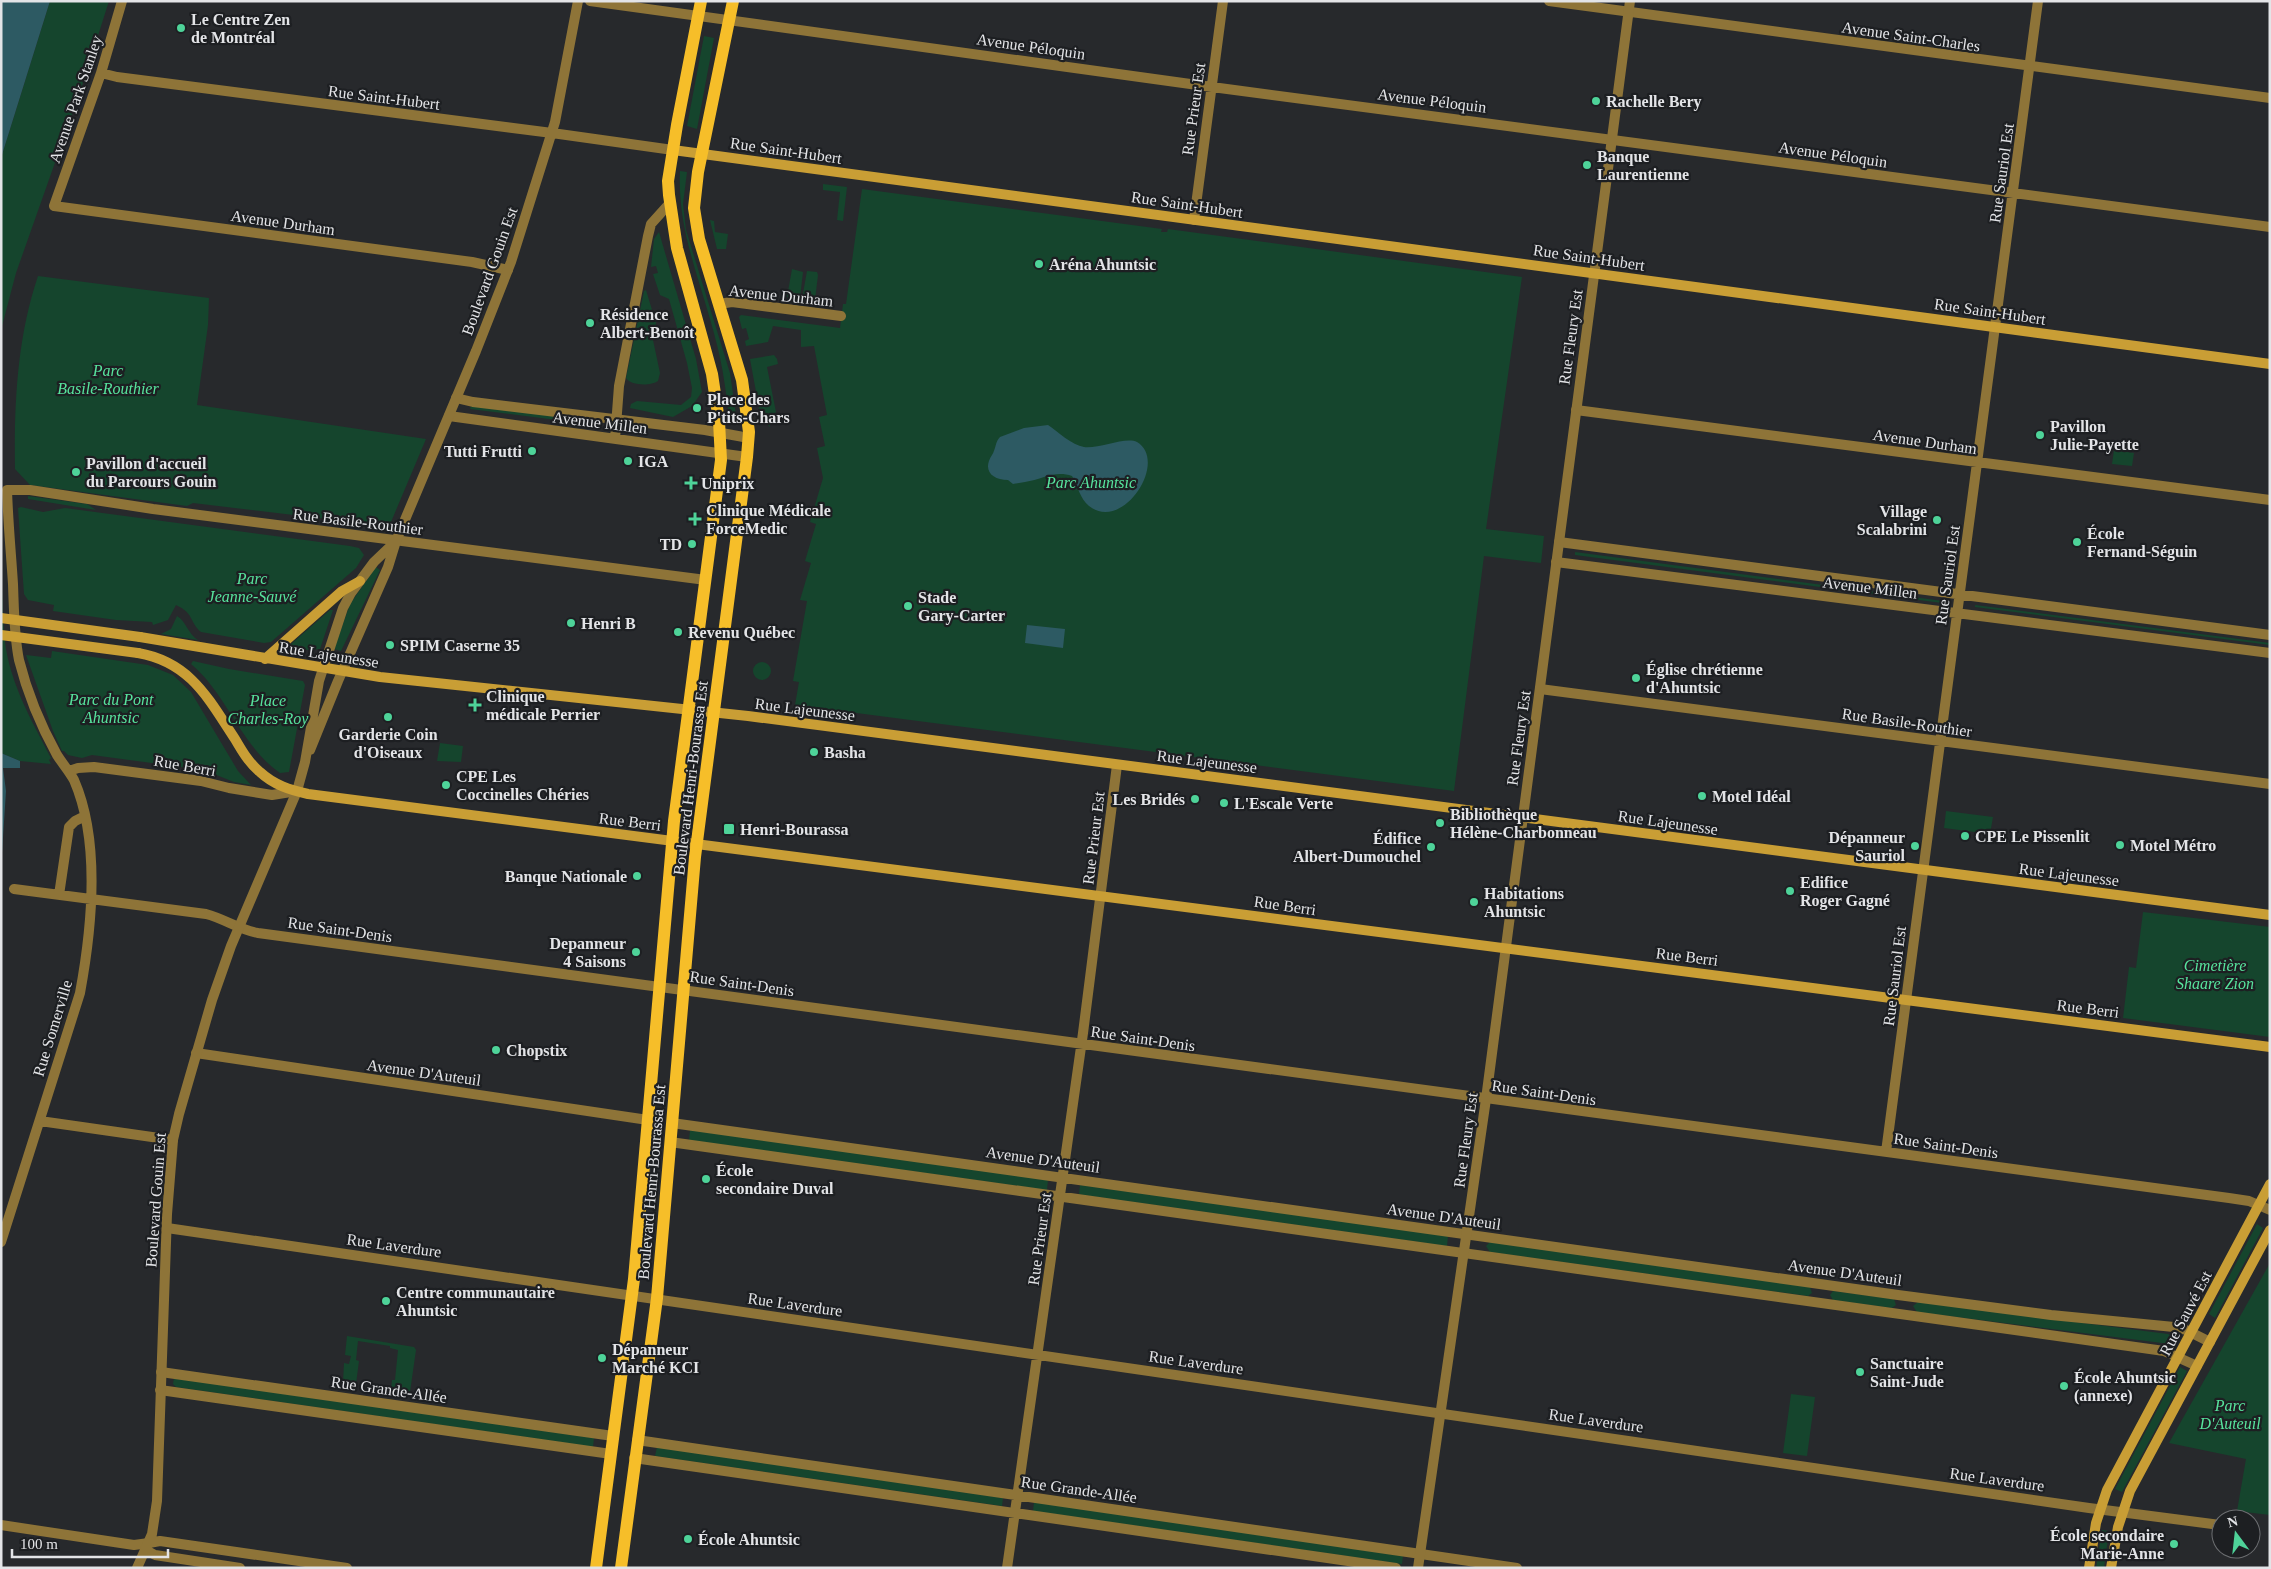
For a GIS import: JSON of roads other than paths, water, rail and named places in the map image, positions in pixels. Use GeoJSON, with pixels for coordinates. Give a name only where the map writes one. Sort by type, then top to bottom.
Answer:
{"type":"FeatureCollection","features":[{"type":"Feature","properties":{"kind":"main road","name":"Boulevard Henri-Bourassa Est"},"geometry":{"type":"LineString","coordinates":[[596,1568],[632,1295],[672,841],[721,454],[720,432],[710,365],[677,248],[669,204],[668,181],[701,1]]}},
{"type":"Feature","properties":{"kind":"main road","name":"Boulevard Henri-Bourassa Est"},"geometry":{"type":"LineString","coordinates":[[621,1568],[634,1458],[657,1298],[696,844],[748,458],[749,438],[740,375],[699,239],[695,215],[695,190],[733,1]]}},
{"type":"Feature","properties":{"kind":"main road","name":"Rue Saint-Hubert"},"geometry":{"type":"LineString","coordinates":[[673,150],[2270,364]]}},
{"type":"Feature","properties":{"kind":"main road"},"geometry":{"type":"LineString","coordinates":[[264,659],[342,591],[360,581]]}},
{"type":"Feature","properties":{"kind":"main road","name":"Rue Lajeunesse"},"geometry":{"type":"LineString","coordinates":[[1,618],[183,642],[264,659],[388,678],[714,713],[2270,915]]}},
{"type":"Feature","properties":{"kind":"main road","name":"Rue Berri"},"geometry":{"type":"LineString","coordinates":[[1,635],[138,653],[166,660],[188,676],[199,688],[253,765],[276,784],[297,792],[2270,1047]]}},
{"type":"Feature","properties":{"kind":"main road","name":"Rue Sauvé Est"},"geometry":{"type":"LineString","coordinates":[[2089,1568],[2100,1509],[2110,1485],[2270,1184]]}},
{"type":"Feature","properties":{"kind":"main road"},"geometry":{"type":"LineString","coordinates":[[2111,1568],[2122,1512],[2130,1491],[2270,1230]]}},
{"type":"Feature","properties":{"kind":"street","name":"Avenue Park Stanley"},"geometry":{"type":"LineString","coordinates":[[54,206],[101,73],[122,1]]}},
{"type":"Feature","properties":{"kind":"street","name":"Boulevard Gouin Est"},"geometry":{"type":"LineString","coordinates":[[305,762],[388,567],[396,541],[508,270],[552,133],[578,1]]}},
{"type":"Feature","properties":{"kind":"street","name":"Avenue Péloquin"},"geometry":{"type":"LineString","coordinates":[[590,1],[1212,87],[2270,227]]}},
{"type":"Feature","properties":{"kind":"street","name":"Rue Prieur Est"},"geometry":{"type":"LineString","coordinates":[[1194,220],[1223,1]]}},
{"type":"Feature","properties":{"kind":"street","name":"Avenue Saint-Charles"},"geometry":{"type":"LineString","coordinates":[[1549,1],[1629,7],[2030,67],[2270,98]]}},
{"type":"Feature","properties":{"kind":"street","name":"Rue Sauriol Est"},"geometry":{"type":"LineString","coordinates":[[1886,1152],[2038,1]]}},
{"type":"Feature","properties":{"kind":"street","name":"Rue Fleury Est"},"geometry":{"type":"LineString","coordinates":[[1418,1568],[1486,1099],[1629,7]]}},
{"type":"Feature","properties":{"kind":"street","name":"Rue Saint-Hubert"},"geometry":{"type":"LineString","coordinates":[[101,73],[117,77],[673,150]]}},
{"type":"Feature","properties":{"kind":"street"},"geometry":{"type":"LineString","coordinates":[[615,439],[619,386],[648,236],[651,224],[669,204]]}},
{"type":"Feature","properties":{"kind":"street","name":"Avenue Durham"},"geometry":{"type":"LineString","coordinates":[[54,206],[472,262],[508,270]]}},
{"type":"Feature","properties":{"kind":"street","name":"Avenue Durham"},"geometry":{"type":"LineString","coordinates":[[719,304],[732,302],[840,316]]}},
{"type":"Feature","properties":{"kind":"street","name":"Avenue Millen"},"geometry":{"type":"LineString","coordinates":[[456,398],[720,432],[749,438]]}},
{"type":"Feature","properties":{"kind":"street","name":"Avenue Durham"},"geometry":{"type":"LineString","coordinates":[[1576,410],[2270,500]]}},
{"type":"Feature","properties":{"kind":"street","name":"Avenue Millen"},"geometry":{"type":"LineString","coordinates":[[449,416],[748,458]]}},
{"type":"Feature","properties":{"kind":"street","name":"Rue Basile-Routhier"},"geometry":{"type":"LineString","coordinates":[[69,771],[50,741],[19,660],[15,633],[7,490],[30,490],[137,507],[706,580]]}},
{"type":"Feature","properties":{"kind":"street","name":"Boulevard Gouin Est"},"geometry":{"type":"LineString","coordinates":[[138,1568],[157,1501],[167,1228],[173,1140],[215,991],[239,926],[297,792],[305,762],[323,668],[345,604],[374,562],[396,541]]}},
{"type":"Feature","properties":{"kind":"street","name":"Avenue Millen"},"geometry":{"type":"LineString","coordinates":[[1559,542],[2270,635]]}},
{"type":"Feature","properties":{"kind":"street","name":"Avenue Millen"},"geometry":{"type":"LineString","coordinates":[[1556,562],[2270,654]]}},
{"type":"Feature","properties":{"kind":"street","name":"Rue Basile-Routhier"},"geometry":{"type":"LineString","coordinates":[[1540,689],[2270,784]]}},
{"type":"Feature","properties":{"kind":"street","name":"Rue Prieur Est"},"geometry":{"type":"LineString","coordinates":[[1007,1568],[1063,1177],[1117,765]]}},
{"type":"Feature","properties":{"kind":"street","name":"Rue Berri"},"geometry":{"type":"LineString","coordinates":[[69,771],[78,768],[94,767],[201,781],[272,795],[297,792]]}},
{"type":"Feature","properties":{"kind":"street","name":"Rue Somerville"},"geometry":{"type":"LineString","coordinates":[[1,1242],[80,993],[90,899],[91,861],[85,816],[78,791],[69,771]]}},
{"type":"Feature","properties":{"kind":"street"},"geometry":{"type":"LineString","coordinates":[[59,895],[69,827],[75,821],[85,816]]}},
{"type":"Feature","properties":{"kind":"street","name":"Rue Saint-Denis"},"geometry":{"type":"LineString","coordinates":[[14,889],[206,914],[227,920],[258,934],[2239,1200],[2270,1210]]}},
{"type":"Feature","properties":{"kind":"street","name":"Avenue D'Auteuil"},"geometry":{"type":"LineString","coordinates":[[196,1053],[648,1120]]}},
{"type":"Feature","properties":{"kind":"street"},"geometry":{"type":"LineString","coordinates":[[40,1121],[173,1140]]}},
{"type":"Feature","properties":{"kind":"street","name":"Avenue D'Auteuil"},"geometry":{"type":"LineString","coordinates":[[672,1123],[2015,1310],[2174,1327],[2210,1342]]}},
{"type":"Feature","properties":{"kind":"street","name":"Avenue D'Auteuil"},"geometry":{"type":"LineString","coordinates":[[670,1142],[2164,1351],[2197,1366]]}},
{"type":"Feature","properties":{"kind":"street","name":"Rue Laverdure"},"geometry":{"type":"LineString","coordinates":[[167,1228],[2211,1524]]}},
{"type":"Feature","properties":{"kind":"street","name":"Rue Grande-Allée"},"geometry":{"type":"LineString","coordinates":[[161,1372],[613,1436]]}},
{"type":"Feature","properties":{"kind":"street","name":"Rue Grande-Allée"},"geometry":{"type":"LineString","coordinates":[[160,1390],[611,1454]]}},
{"type":"Feature","properties":{"kind":"street","name":"Rue Grande-Allée"},"geometry":{"type":"LineString","coordinates":[[637,1440],[1517,1568]]}},
{"type":"Feature","properties":{"kind":"street","name":"Rue Grande-Allée"},"geometry":{"type":"LineString","coordinates":[[634,1458],[1396,1568]]}},
{"type":"Feature","properties":{"kind":"street"},"geometry":{"type":"LineString","coordinates":[[1,1525],[144,1546],[161,1556],[240,1568]]}},
{"type":"Feature","properties":{"kind":"street"},"geometry":{"type":"LineString","coordinates":[[144,1546],[160,1541],[347,1568]]}},
{"type":"Feature","properties":{"kind":"water"},"geometry":{"type":"Polygon","coordinates":[[[1,1],[50,1],[1,158],[1,1]]]}},
{"type":"Feature","properties":{"kind":"water"},"geometry":{"type":"Polygon","coordinates":[[[1048,425],[1070,441],[1084,447],[1119,441],[1137,442],[1146,451],[1148,464],[1145,478],[1138,491],[1128,503],[1115,510],[1102,512],[1089,506],[1081,496],[1072,476],[1066,474],[1013,484],[990,473],[988,470],[989,460],[1000,437],[1024,428],[1048,425]]]}},
{"type":"Feature","properties":{"kind":"water"},"geometry":{"type":"Polygon","coordinates":[[[1027,625],[1065,629],[1063,648],[1025,643],[1027,625]]]}},
{"type":"Feature","properties":{"kind":"water"},"geometry":{"type":"Polygon","coordinates":[[[1,753],[20,761],[20,768],[3,768],[6,791],[1,868],[1,753]]]}},
{"type":"Feature","properties":{"kind":"place","name":"Le Centre Zen de Montréal"},"geometry":{"type":"Point","coordinates":[181,28]}},
{"type":"Feature","properties":{"kind":"place","name":"Rachelle Bery"},"geometry":{"type":"Point","coordinates":[1596,101]}},
{"type":"Feature","properties":{"kind":"place","name":"Banque Laurentienne"},"geometry":{"type":"Point","coordinates":[1587,165]}},
{"type":"Feature","properties":{"kind":"place","name":"Aréna Ahuntsic"},"geometry":{"type":"Point","coordinates":[1039,264]}},
{"type":"Feature","properties":{"kind":"place","name":"Résidence Albert-Benoît"},"geometry":{"type":"Point","coordinates":[590,323]}},
{"type":"Feature","properties":{"kind":"place","name":"Place des P'tits-Chars"},"geometry":{"type":"Point","coordinates":[697,408]}},
{"type":"Feature","properties":{"kind":"place","name":"Pavillon Julie-Payette"},"geometry":{"type":"Point","coordinates":[2040,435]}},
{"type":"Feature","properties":{"kind":"place","name":"Tutti Frutti"},"geometry":{"type":"Point","coordinates":[532,451]}},
{"type":"Feature","properties":{"kind":"place","name":"IGA"},"geometry":{"type":"Point","coordinates":[628,461]}},
{"type":"Feature","properties":{"kind":"place","name":"Pavillon d'accueil du Parcours Gouin"},"geometry":{"type":"Point","coordinates":[76,472]}},
{"type":"Feature","properties":{"kind":"place","name":"Uniprix"},"geometry":{"type":"Point","coordinates":[691,483]}},
{"type":"Feature","properties":{"kind":"place","name":"Clinique Médicale ForceMedic"},"geometry":{"type":"Point","coordinates":[695,519]}},
{"type":"Feature","properties":{"kind":"place","name":"Village Scalabrini"},"geometry":{"type":"Point","coordinates":[1937,520]}},
{"type":"Feature","properties":{"kind":"place","name":"École Fernand-Séguin"},"geometry":{"type":"Point","coordinates":[2077,542]}},
{"type":"Feature","properties":{"kind":"place","name":"TD"},"geometry":{"type":"Point","coordinates":[692,544]}},
{"type":"Feature","properties":{"kind":"place","name":"Stade Gary-Carter"},"geometry":{"type":"Point","coordinates":[908,606]}},
{"type":"Feature","properties":{"kind":"place","name":"Henri B"},"geometry":{"type":"Point","coordinates":[571,623]}},
{"type":"Feature","properties":{"kind":"place","name":"Revenu Québec"},"geometry":{"type":"Point","coordinates":[678,632]}},
{"type":"Feature","properties":{"kind":"place","name":"SPIM Caserne 35"},"geometry":{"type":"Point","coordinates":[390,645]}},
{"type":"Feature","properties":{"kind":"place","name":"Église chrétienne d'Ahuntsic"},"geometry":{"type":"Point","coordinates":[1636,678]}},
{"type":"Feature","properties":{"kind":"place","name":"Clinique médicale Perrier"},"geometry":{"type":"Point","coordinates":[475,705]}},
{"type":"Feature","properties":{"kind":"place","name":"Garderie Coin d'Oiseaux"},"geometry":{"type":"Point","coordinates":[388,717]}},
{"type":"Feature","properties":{"kind":"place","name":"Basha"},"geometry":{"type":"Point","coordinates":[814,752]}},
{"type":"Feature","properties":{"kind":"place","name":"CPE Les Coccinelles Chéries"},"geometry":{"type":"Point","coordinates":[446,785]}},
{"type":"Feature","properties":{"kind":"place","name":"Motel Idéal"},"geometry":{"type":"Point","coordinates":[1702,796]}},
{"type":"Feature","properties":{"kind":"place","name":"Les Bridés"},"geometry":{"type":"Point","coordinates":[1195,799]}},
{"type":"Feature","properties":{"kind":"place","name":"L'Escale Verte"},"geometry":{"type":"Point","coordinates":[1224,803]}},
{"type":"Feature","properties":{"kind":"place","name":"Bibliothèque Hélène-Charbonneau"},"geometry":{"type":"Point","coordinates":[1440,823]}},
{"type":"Feature","properties":{"kind":"place","name":"Henri-Bourassa"},"geometry":{"type":"Point","coordinates":[729,829]}},
{"type":"Feature","properties":{"kind":"place","name":"CPE Le Pissenlit"},"geometry":{"type":"Point","coordinates":[1965,836]}},
{"type":"Feature","properties":{"kind":"place","name":"Motel Métro"},"geometry":{"type":"Point","coordinates":[2120,845]}},
{"type":"Feature","properties":{"kind":"place","name":"Dépanneur Sauriol"},"geometry":{"type":"Point","coordinates":[1915,846]}},
{"type":"Feature","properties":{"kind":"place","name":"Édifice Albert-Dumouchel"},"geometry":{"type":"Point","coordinates":[1431,847]}},
{"type":"Feature","properties":{"kind":"place","name":"Banque Nationale"},"geometry":{"type":"Point","coordinates":[637,876]}},
{"type":"Feature","properties":{"kind":"place","name":"Edifice Roger Gagné"},"geometry":{"type":"Point","coordinates":[1790,891]}},
{"type":"Feature","properties":{"kind":"place","name":"Habitations Ahuntsic"},"geometry":{"type":"Point","coordinates":[1474,902]}},
{"type":"Feature","properties":{"kind":"place","name":"Depanneur 4 Saisons"},"geometry":{"type":"Point","coordinates":[636,952]}},
{"type":"Feature","properties":{"kind":"place","name":"Chopstix"},"geometry":{"type":"Point","coordinates":[496,1050]}},
{"type":"Feature","properties":{"kind":"place","name":"École secondaire Duval"},"geometry":{"type":"Point","coordinates":[706,1179]}},
{"type":"Feature","properties":{"kind":"place","name":"Centre communautaire Ahuntsic"},"geometry":{"type":"Point","coordinates":[386,1301]}},
{"type":"Feature","properties":{"kind":"place","name":"Dépanneur Marché KCI"},"geometry":{"type":"Point","coordinates":[602,1358]}},
{"type":"Feature","properties":{"kind":"place","name":"Sanctuaire Saint-Jude"},"geometry":{"type":"Point","coordinates":[1860,1372]}},
{"type":"Feature","properties":{"kind":"place","name":"École Ahuntsic (annexe)"},"geometry":{"type":"Point","coordinates":[2064,1386]}},
{"type":"Feature","properties":{"kind":"place","name":"École Ahuntsic"},"geometry":{"type":"Point","coordinates":[688,1539]}},
{"type":"Feature","properties":{"kind":"place","name":"École secondaire Marie-Anne"},"geometry":{"type":"Point","coordinates":[2174,1544]}},
{"type":"Feature","properties":{"kind":"park label","name":"Parc Basile-Routhier"},"geometry":{"type":"Point","coordinates":[108,379]}},
{"type":"Feature","properties":{"kind":"park label","name":"Parc Ahuntsic"},"geometry":{"type":"Point","coordinates":[1091,482]}},
{"type":"Feature","properties":{"kind":"park label","name":"Parc Jeanne-Sauvé"},"geometry":{"type":"Point","coordinates":[252,587]}},
{"type":"Feature","properties":{"kind":"park label","name":"Parc du Pont Ahuntsic"},"geometry":{"type":"Point","coordinates":[111,708]}},
{"type":"Feature","properties":{"kind":"park label","name":"Place Charles-Roy"},"geometry":{"type":"Point","coordinates":[268,709]}},
{"type":"Feature","properties":{"kind":"park label","name":"Cimetière Shaare Zion"},"geometry":{"type":"Point","coordinates":[2215,974]}},
{"type":"Feature","properties":{"kind":"park label","name":"Parc D'Auteuil"},"geometry":{"type":"Point","coordinates":[2230,1414]}}]}
